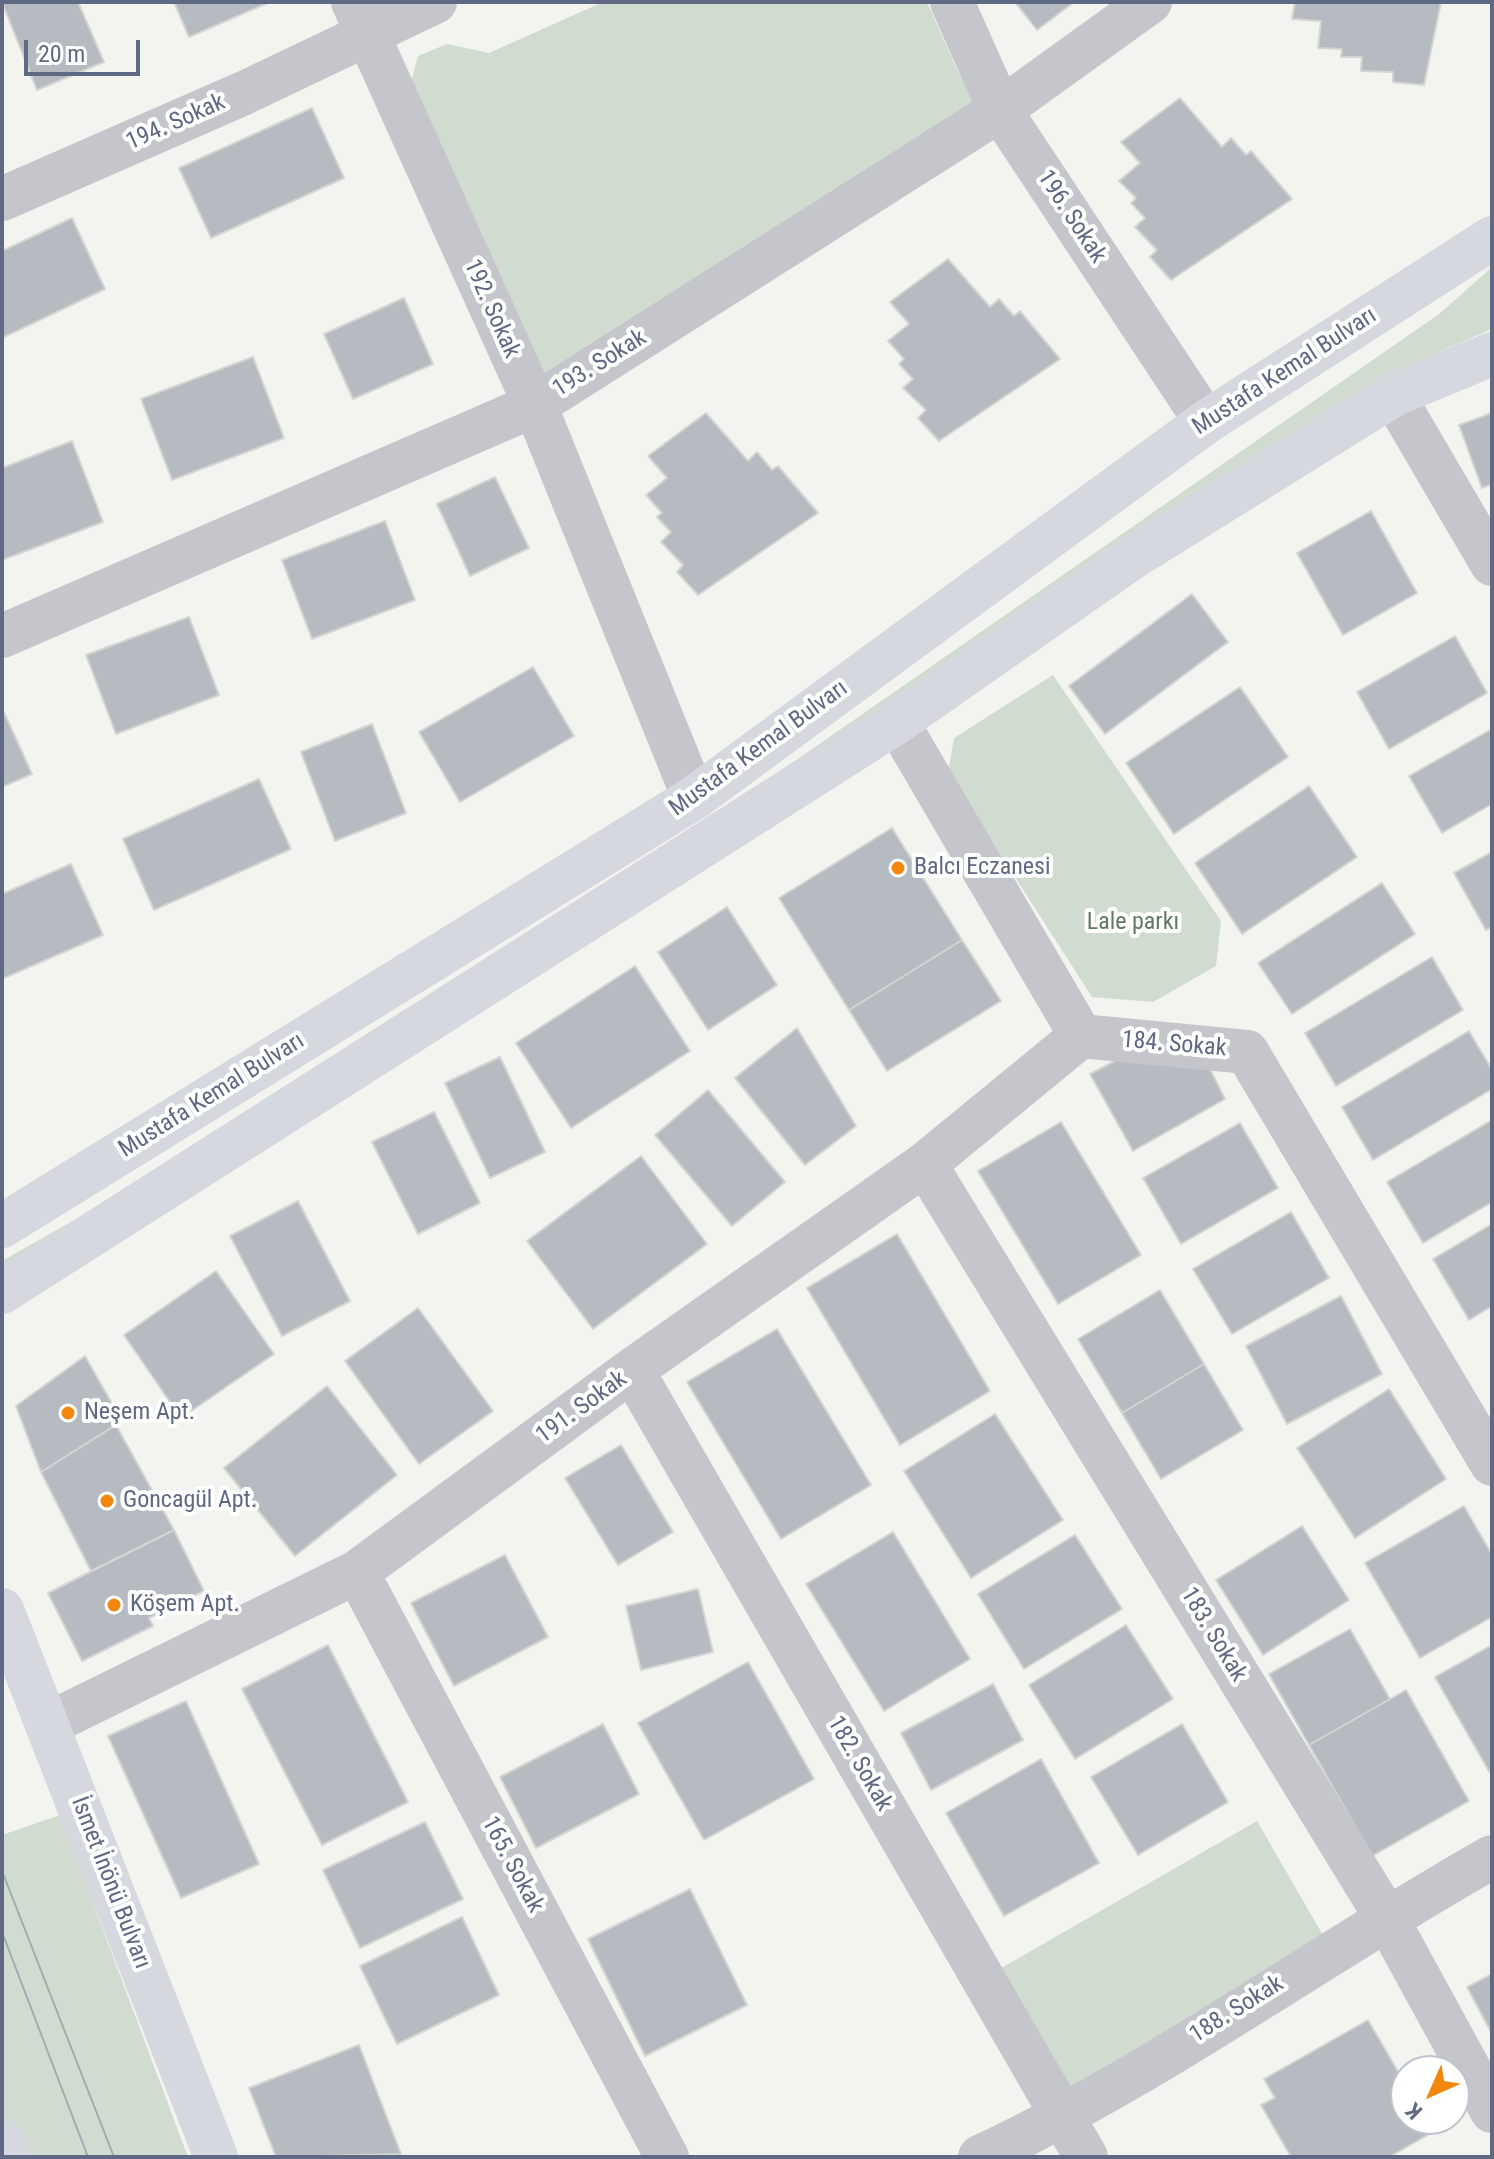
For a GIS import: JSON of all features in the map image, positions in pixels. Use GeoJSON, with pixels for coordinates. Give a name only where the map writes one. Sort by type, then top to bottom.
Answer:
{"type":"FeatureCollection","features":[{"type":"Feature","properties":{"kind":"main road","name":"Mustafa Kemal Bulvarı"},"geometry":{"type":"LineString","coordinates":[[2,1226],[694,798],[1206,422],[1492,238]]}},
{"type":"Feature","properties":{"kind":"main road","name":"Mustafa Kemal Bulvarı"},"geometry":{"type":"LineString","coordinates":[[2,1292],[897,722],[1133,557],[1393,395],[1492,354]]}},
{"type":"Feature","properties":{"kind":"main road","name":"İsmet İnönü Bulvarı"},"geometry":{"type":"LineString","coordinates":[[2,1610],[216,2157]]}},
{"type":"Feature","properties":{"kind":"main road"},"geometry":{"type":"LineString","coordinates":[[2,2141],[8,2157]]}},
{"type":"Feature","properties":{"kind":"street","name":"194. Sokak"},"geometry":{"type":"LineString","coordinates":[[2,199],[244,93],[360,18],[435,2]]}},
{"type":"Feature","properties":{"kind":"street","name":"196. Sokak"},"geometry":{"type":"LineString","coordinates":[[952,2],[1000,110],[1206,422]]}},
{"type":"Feature","properties":{"kind":"street","name":"193. Sokak"},"geometry":{"type":"LineString","coordinates":[[2,636],[535,405],[1000,110],[1150,2]]}},
{"type":"Feature","properties":{"kind":"street","name":"192. Sokak"},"geometry":{"type":"LineString","coordinates":[[360,18],[535,405],[694,798]]}},
{"type":"Feature","properties":{"kind":"street"},"geometry":{"type":"LineString","coordinates":[[1393,395],[1492,564]]}},
{"type":"Feature","properties":{"kind":"street"},"geometry":{"type":"LineString","coordinates":[[897,722],[1081,1036]]}},
{"type":"Feature","properties":{"kind":"street","name":"191. Sokak"},"geometry":{"type":"LineString","coordinates":[[48,1724],[357,1572],[632,1370],[925,1164],[1081,1036]]}},
{"type":"Feature","properties":{"kind":"street","name":"184. Sokak"},"geometry":{"type":"LineString","coordinates":[[1081,1036],[1247,1052],[1492,1464]]}},
{"type":"Feature","properties":{"kind":"street","name":"183. Sokak"},"geometry":{"type":"LineString","coordinates":[[925,1164],[1386,1917],[1492,2111]]}},
{"type":"Feature","properties":{"kind":"street","name":"182. Sokak"},"geometry":{"type":"LineString","coordinates":[[632,1370],[1086,2157]]}},
{"type":"Feature","properties":{"kind":"street","name":"165. Sokak"},"geometry":{"type":"LineString","coordinates":[[357,1572],[667,2157]]}},
{"type":"Feature","properties":{"kind":"street","name":"188. Sokak"},"geometry":{"type":"LineString","coordinates":[[980,2157],[1063,2118],[1386,1917],[1492,1857]]}},
{"type":"Feature","properties":{"kind":"green space"},"geometry":{"type":"Polygon","coordinates":[[[603,2],[927,2],[956,67],[975,100],[536,396],[406,100],[418,56],[447,44],[489,53],[603,2]]]}},
{"type":"Feature","properties":{"kind":"green space"},"geometry":{"type":"Polygon","coordinates":[[[1492,267],[1492,329],[1430,356],[2,1279],[2,1261],[143,1181],[766,781],[1439,314],[1492,267]]]}},
{"type":"Feature","properties":{"kind":"green space","name":"Lale parkı"},"geometry":{"type":"Polygon","coordinates":[[[1053,675],[1221,921],[1216,966],[1153,1002],[1092,997],[948,773],[954,738],[1053,675]]]}},
{"type":"Feature","properties":{"kind":"green space"},"geometry":{"type":"Polygon","coordinates":[[[60,1815],[188,2157],[6,2157],[2,2146],[2,1835],[60,1815]]]}},
{"type":"Feature","properties":{"kind":"green space"},"geometry":{"type":"Polygon","coordinates":[[[1257,1821],[1328,1944],[1067,2094],[996,1971],[1257,1821]]]}},
{"type":"Feature","properties":{"kind":"building"},"geometry":{"type":"Polygon","coordinates":[[[2,2],[78,2],[104,62],[37,90],[2,2]]]}},
{"type":"Feature","properties":{"kind":"building"},"geometry":{"type":"Polygon","coordinates":[[[174,2],[270,2],[189,37],[174,2]]]}},
{"type":"Feature","properties":{"kind":"building"},"geometry":{"type":"Polygon","coordinates":[[[1015,2],[1074,2],[1037,30],[1015,2]]]}},
{"type":"Feature","properties":{"kind":"building"},"geometry":{"type":"Polygon","coordinates":[[[1295,2],[1441,2],[1424,85],[1393,82],[1393,72],[1361,71],[1362,57],[1341,57],[1342,49],[1318,48],[1321,21],[1292,19],[1295,2]]]}},
{"type":"Feature","properties":{"kind":"building"},"geometry":{"type":"Polygon","coordinates":[[[1180,98],[1222,147],[1231,138],[1246,155],[1251,151],[1292,199],[1171,280],[1150,257],[1157,250],[1135,227],[1145,218],[1131,203],[1136,198],[1119,181],[1140,163],[1121,142],[1180,98]]]}},
{"type":"Feature","properties":{"kind":"building"},"geometry":{"type":"Polygon","coordinates":[[[312,108],[344,178],[211,238],[179,168],[312,108]]]}},
{"type":"Feature","properties":{"kind":"building"},"geometry":{"type":"Polygon","coordinates":[[[72,218],[105,289],[2,338],[2,251],[72,218]]]}},
{"type":"Feature","properties":{"kind":"building"},"geometry":{"type":"Polygon","coordinates":[[[948,259],[990,307],[999,299],[1014,316],[1020,311],[1060,359],[939,441],[918,418],[926,410],[903,388],[913,379],[899,364],[904,359],[888,341],[909,324],[890,302],[948,259]]]}},
{"type":"Feature","properties":{"kind":"building"},"geometry":{"type":"Polygon","coordinates":[[[404,298],[433,364],[353,399],[324,334],[404,298]]]}},
{"type":"Feature","properties":{"kind":"building"},"geometry":{"type":"Polygon","coordinates":[[[253,357],[284,438],[172,480],[141,399],[253,357]]]}},
{"type":"Feature","properties":{"kind":"building"},"geometry":{"type":"Polygon","coordinates":[[[706,413],[748,461],[757,452],[772,470],[778,466],[818,513],[698,595],[677,572],[683,565],[661,542],[671,532],[657,517],[662,513],[646,495],[667,478],[648,456],[706,413]]]}},
{"type":"Feature","properties":{"kind":"building"},"geometry":{"type":"Polygon","coordinates":[[[1492,413],[1492,484],[1482,488],[1459,425],[1492,413]]]}},
{"type":"Feature","properties":{"kind":"building"},"geometry":{"type":"Polygon","coordinates":[[[72,441],[103,522],[2,560],[2,468],[72,441]]]}},
{"type":"Feature","properties":{"kind":"building"},"geometry":{"type":"Polygon","coordinates":[[[495,477],[529,548],[470,576],[437,504],[495,477]]]}},
{"type":"Feature","properties":{"kind":"building"},"geometry":{"type":"Polygon","coordinates":[[[1371,511],[1417,593],[1343,635],[1297,553],[1371,511]]]}},
{"type":"Feature","properties":{"kind":"building"},"geometry":{"type":"Polygon","coordinates":[[[385,521],[415,600],[312,639],[282,560],[385,521]]]}},
{"type":"Feature","properties":{"kind":"building"},"geometry":{"type":"Polygon","coordinates":[[[1192,594],[1228,642],[1105,734],[1069,686],[1192,594]]]}},
{"type":"Feature","properties":{"kind":"building"},"geometry":{"type":"Polygon","coordinates":[[[189,617],[219,695],[116,734],[86,655],[189,617]]]}},
{"type":"Feature","properties":{"kind":"building"},"geometry":{"type":"Polygon","coordinates":[[[1455,636],[1487,693],[1389,749],[1357,692],[1455,636]]]}},
{"type":"Feature","properties":{"kind":"building"},"geometry":{"type":"Polygon","coordinates":[[[533,667],[574,736],[460,802],[419,732],[533,667]]]}},
{"type":"Feature","properties":{"kind":"building"},"geometry":{"type":"Polygon","coordinates":[[[1240,687],[1288,757],[1174,834],[1126,763],[1240,687]]]}},
{"type":"Feature","properties":{"kind":"building"},"geometry":{"type":"Polygon","coordinates":[[[2,708],[32,774],[2,787],[2,708]]]}},
{"type":"Feature","properties":{"kind":"building"},"geometry":{"type":"Polygon","coordinates":[[[372,724],[406,813],[335,841],[301,752],[372,724]]]}},
{"type":"Feature","properties":{"kind":"building"},"geometry":{"type":"Polygon","coordinates":[[[1492,729],[1492,804],[1442,833],[1409,776],[1492,729]]]}},
{"type":"Feature","properties":{"kind":"building"},"geometry":{"type":"Polygon","coordinates":[[[259,779],[291,849],[154,910],[123,839],[259,779]]]}},
{"type":"Feature","properties":{"kind":"building"},"geometry":{"type":"Polygon","coordinates":[[[1309,786],[1357,857],[1242,934],[1195,863],[1309,786]]]}},
{"type":"Feature","properties":{"kind":"building"},"geometry":{"type":"Polygon","coordinates":[[[892,828],[962,940],[849,1010],[779,898],[892,828]]]}},
{"type":"Feature","properties":{"kind":"building"},"geometry":{"type":"Polygon","coordinates":[[[1492,852],[1492,927],[1486,930],[1454,873],[1492,852]]]}},
{"type":"Feature","properties":{"kind":"building"},"geometry":{"type":"Polygon","coordinates":[[[71,864],[103,935],[2,979],[2,894],[71,864]]]}},
{"type":"Feature","properties":{"kind":"building"},"geometry":{"type":"Polygon","coordinates":[[[1382,883],[1415,934],[1292,1014],[1258,963],[1382,883]]]}},
{"type":"Feature","properties":{"kind":"building"},"geometry":{"type":"Polygon","coordinates":[[[727,907],[777,985],[708,1030],[658,952],[727,907]]]}},
{"type":"Feature","properties":{"kind":"building"},"geometry":{"type":"Polygon","coordinates":[[[962,940],[1001,1001],[887,1071],[849,1010],[962,940]]]}},
{"type":"Feature","properties":{"kind":"building"},"geometry":{"type":"Polygon","coordinates":[[[1432,957],[1463,1010],[1336,1086],[1305,1033],[1432,957]]]}},
{"type":"Feature","properties":{"kind":"building"},"geometry":{"type":"Polygon","coordinates":[[[635,966],[690,1051],[571,1128],[516,1043],[635,966]]]}},
{"type":"Feature","properties":{"kind":"building"},"geometry":{"type":"Polygon","coordinates":[[[797,1028],[856,1126],[805,1165],[735,1078],[797,1028]]]}},
{"type":"Feature","properties":{"kind":"building"},"geometry":{"type":"Polygon","coordinates":[[[1469,1031],[1492,1070],[1492,1089],[1373,1160],[1342,1107],[1469,1031]]]}},
{"type":"Feature","properties":{"kind":"building"},"geometry":{"type":"Polygon","coordinates":[[[1134,1051],[1210,1069],[1225,1099],[1133,1151],[1090,1074],[1134,1051]]]}},
{"type":"Feature","properties":{"kind":"building"},"geometry":{"type":"Polygon","coordinates":[[[500,1057],[545,1152],[490,1178],[445,1083],[500,1057]]]}},
{"type":"Feature","properties":{"kind":"building"},"geometry":{"type":"Polygon","coordinates":[[[708,1090],[785,1182],[732,1226],[655,1135],[708,1090]]]}},
{"type":"Feature","properties":{"kind":"building"},"geometry":{"type":"Polygon","coordinates":[[[434,1112],[480,1203],[418,1234],[372,1142],[434,1112]]]}},
{"type":"Feature","properties":{"kind":"building"},"geometry":{"type":"Polygon","coordinates":[[[1492,1120],[1492,1202],[1423,1243],[1387,1182],[1492,1120]]]}},
{"type":"Feature","properties":{"kind":"building"},"geometry":{"type":"Polygon","coordinates":[[[1061,1122],[1141,1255],[1058,1304],[978,1171],[1061,1122]]]}},
{"type":"Feature","properties":{"kind":"building"},"geometry":{"type":"Polygon","coordinates":[[[1240,1123],[1278,1188],[1181,1244],[1143,1178],[1240,1123]]]}},
{"type":"Feature","properties":{"kind":"building"},"geometry":{"type":"Polygon","coordinates":[[[641,1156],[707,1244],[593,1329],[527,1241],[641,1156]]]}},
{"type":"Feature","properties":{"kind":"building"},"geometry":{"type":"Polygon","coordinates":[[[298,1201],[350,1301],[282,1336],[230,1236],[298,1201]]]}},
{"type":"Feature","properties":{"kind":"building"},"geometry":{"type":"Polygon","coordinates":[[[1291,1212],[1329,1278],[1232,1334],[1193,1269],[1291,1212]]]}},
{"type":"Feature","properties":{"kind":"building"},"geometry":{"type":"Polygon","coordinates":[[[1492,1224],[1492,1306],[1469,1320],[1433,1259],[1492,1224]]]}},
{"type":"Feature","properties":{"kind":"building"},"geometry":{"type":"Polygon","coordinates":[[[897,1234],[990,1391],[900,1445],[807,1288],[897,1234]]]}},
{"type":"Feature","properties":{"kind":"building"},"geometry":{"type":"Polygon","coordinates":[[[216,1271],[274,1354],[181,1418],[124,1335],[216,1271]]]}},
{"type":"Feature","properties":{"kind":"building"},"geometry":{"type":"Polygon","coordinates":[[[1160,1290],[1204,1364],[1122,1413],[1078,1339],[1160,1290]]]}},
{"type":"Feature","properties":{"kind":"building"},"geometry":{"type":"Polygon","coordinates":[[[1341,1296],[1382,1374],[1287,1424],[1246,1346],[1341,1296]]]}},
{"type":"Feature","properties":{"kind":"building"},"geometry":{"type":"Polygon","coordinates":[[[418,1308],[493,1411],[419,1464],[345,1361],[418,1308]]]}},
{"type":"Feature","properties":{"kind":"building"},"geometry":{"type":"Polygon","coordinates":[[[777,1329],[871,1485],[781,1539],[687,1382],[777,1329]]]}},
{"type":"Feature","properties":{"kind":"building","name":"Neşem Apt."},"geometry":{"type":"Polygon","coordinates":[[[85,1356],[122,1421],[41,1472],[16,1406],[85,1356]]]}},
{"type":"Feature","properties":{"kind":"building"},"geometry":{"type":"Polygon","coordinates":[[[1204,1364],[1243,1430],[1161,1479],[1122,1413],[1204,1364]]]}},
{"type":"Feature","properties":{"kind":"building"},"geometry":{"type":"Polygon","coordinates":[[[327,1386],[397,1475],[295,1556],[224,1468],[327,1386]]]}},
{"type":"Feature","properties":{"kind":"building"},"geometry":{"type":"Polygon","coordinates":[[[1389,1389],[1446,1479],[1355,1538],[1297,1448],[1389,1389]]]}},
{"type":"Feature","properties":{"kind":"building"},"geometry":{"type":"Polygon","coordinates":[[[995,1414],[1063,1520],[971,1578],[904,1471],[995,1414]]]}},
{"type":"Feature","properties":{"kind":"building","name":"Goncagül Apt."},"geometry":{"type":"Polygon","coordinates":[[[116,1425],[174,1530],[91,1571],[41,1472],[116,1425]]]}},
{"type":"Feature","properties":{"kind":"building"},"geometry":{"type":"Polygon","coordinates":[[[621,1445],[673,1532],[618,1565],[565,1478],[621,1445]]]}},
{"type":"Feature","properties":{"kind":"building"},"geometry":{"type":"Polygon","coordinates":[[[1464,1506],[1492,1555],[1492,1617],[1420,1658],[1365,1563],[1464,1506]]]}},
{"type":"Feature","properties":{"kind":"building"},"geometry":{"type":"Polygon","coordinates":[[[1302,1526],[1349,1600],[1263,1655],[1216,1580],[1302,1526]]]}},
{"type":"Feature","properties":{"kind":"building","name":"Köşem Apt."},"geometry":{"type":"Polygon","coordinates":[[[174,1530],[204,1591],[149,1618],[153,1626],[82,1661],[48,1593],[174,1530]]]}},
{"type":"Feature","properties":{"kind":"building"},"geometry":{"type":"Polygon","coordinates":[[[893,1532],[970,1659],[884,1711],[806,1584],[893,1532]]]}},
{"type":"Feature","properties":{"kind":"building"},"geometry":{"type":"Polygon","coordinates":[[[1075,1535],[1122,1609],[1024,1669],[978,1594],[1075,1535]]]}},
{"type":"Feature","properties":{"kind":"building"},"geometry":{"type":"Polygon","coordinates":[[[505,1555],[548,1637],[454,1686],[411,1603],[505,1555]]]}},
{"type":"Feature","properties":{"kind":"building"},"geometry":{"type":"Polygon","coordinates":[[[698,1589],[713,1652],[641,1670],[626,1606],[698,1589]]]}},
{"type":"Feature","properties":{"kind":"building"},"geometry":{"type":"Polygon","coordinates":[[[1126,1625],[1173,1699],[1075,1759],[1029,1685],[1126,1625]]]}},
{"type":"Feature","properties":{"kind":"building"},"geometry":{"type":"Polygon","coordinates":[[[1350,1629],[1390,1699],[1309,1745],[1269,1674],[1350,1629]]]}},
{"type":"Feature","properties":{"kind":"building"},"geometry":{"type":"Polygon","coordinates":[[[328,1645],[408,1802],[322,1845],[242,1689],[328,1645]]]}},
{"type":"Feature","properties":{"kind":"building"},"geometry":{"type":"Polygon","coordinates":[[[1492,1645],[1492,1772],[1490,1773],[1435,1677],[1492,1645]]]}},
{"type":"Feature","properties":{"kind":"building"},"geometry":{"type":"Polygon","coordinates":[[[748,1662],[814,1779],[704,1840],[638,1723],[748,1662]]]}},
{"type":"Feature","properties":{"kind":"building"},"geometry":{"type":"Polygon","coordinates":[[[993,1684],[1023,1740],[931,1790],[901,1733],[993,1684]]]}},
{"type":"Feature","properties":{"kind":"building"},"geometry":{"type":"Polygon","coordinates":[[[1406,1690],[1469,1801],[1372,1856],[1309,1745],[1406,1690]]]}},
{"type":"Feature","properties":{"kind":"building"},"geometry":{"type":"Polygon","coordinates":[[[186,1701],[259,1864],[181,1898],[108,1736],[186,1701]]]}},
{"type":"Feature","properties":{"kind":"building"},"geometry":{"type":"Polygon","coordinates":[[[603,1724],[639,1794],[536,1848],[500,1777],[603,1724]]]}},
{"type":"Feature","properties":{"kind":"building"},"geometry":{"type":"Polygon","coordinates":[[[1182,1724],[1228,1802],[1138,1855],[1091,1777],[1182,1724]]]}},
{"type":"Feature","properties":{"kind":"building"},"geometry":{"type":"Polygon","coordinates":[[[1041,1759],[1099,1863],[1004,1916],[946,1813],[1041,1759]]]}},
{"type":"Feature","properties":{"kind":"building"},"geometry":{"type":"Polygon","coordinates":[[[425,1822],[463,1899],[360,1948],[323,1870],[425,1822]]]}},
{"type":"Feature","properties":{"kind":"building"},"geometry":{"type":"Polygon","coordinates":[[[690,1889],[747,2005],[645,2056],[588,1939],[690,1889]]]}},
{"type":"Feature","properties":{"kind":"building"},"geometry":{"type":"Polygon","coordinates":[[[462,1917],[499,1995],[397,2044],[360,1966],[462,1917]]]}},
{"type":"Feature","properties":{"kind":"building"},"geometry":{"type":"Polygon","coordinates":[[[1492,1974],[1492,2034],[1467,1987],[1492,1974]]]}},
{"type":"Feature","properties":{"kind":"building"},"geometry":{"type":"Polygon","coordinates":[[[1368,2020],[1390,2058],[1390,2135],[1428,2135],[1389,2157],[1291,2157],[1261,2105],[1275,2098],[1264,2079],[1368,2020]]]}},
{"type":"Feature","properties":{"kind":"building"},"geometry":{"type":"Polygon","coordinates":[[[359,2045],[401,2154],[276,2157],[249,2088],[359,2045]]]}},
{"type":"Feature","properties":{"kind":"tram line"},"geometry":{"type":"LineString","coordinates":[[2,1871],[114,2157]]}},
{"type":"Feature","properties":{"kind":"tram line"},"geometry":{"type":"LineString","coordinates":[[2,1932],[88,2157]]}},
{"type":"Feature","properties":{"kind":"place","name":"Balcı Eczanesi"},"geometry":{"type":"Point","coordinates":[898,868]}},
{"type":"Feature","properties":{"kind":"place","name":"Neşem Apt."},"geometry":{"type":"Point","coordinates":[68,1413]}},
{"type":"Feature","properties":{"kind":"place","name":"Goncagül Apt."},"geometry":{"type":"Point","coordinates":[107,1501]}},
{"type":"Feature","properties":{"kind":"place","name":"Köşem Apt."},"geometry":{"type":"Point","coordinates":[114,1605]}}]}
